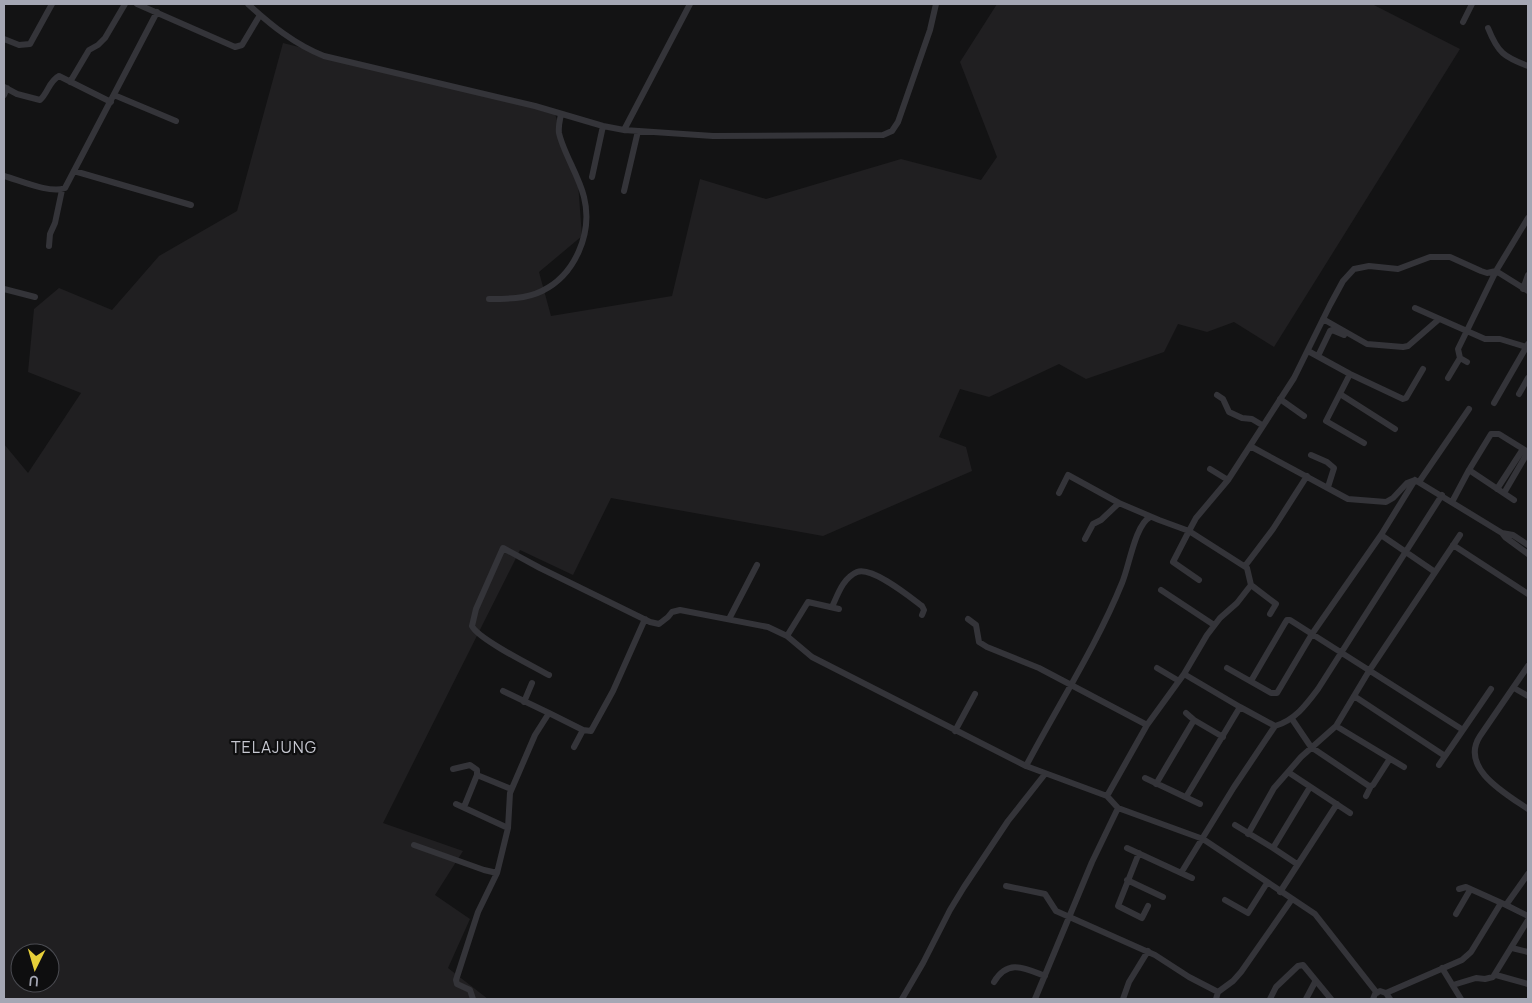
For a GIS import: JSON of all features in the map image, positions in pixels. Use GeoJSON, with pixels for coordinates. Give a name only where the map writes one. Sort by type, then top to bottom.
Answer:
{"type":"FeatureCollection","features":[{"type":"Feature","properties":{"kind":"street"},"geometry":{"type":"LineString","coordinates":[[4,39],[19,45],[30,44],[52,4]]}},
{"type":"Feature","properties":{"kind":"street"},"geometry":{"type":"LineString","coordinates":[[70,82],[89,50],[105,38],[125,4]]}},
{"type":"Feature","properties":{"kind":"street"},"geometry":{"type":"LineString","coordinates":[[137,4],[235,47],[242,44],[260,15]]}},
{"type":"Feature","properties":{"kind":"street"},"geometry":{"type":"LineString","coordinates":[[49,246],[50,234],[55,223],[62,190],[66,187],[113,98],[159,4]]}},
{"type":"Feature","properties":{"kind":"street"},"geometry":{"type":"LineString","coordinates":[[248,4],[285,36],[305,49],[324,56],[535,106],[604,126],[624,130],[714,136],[883,135],[892,131],[898,122],[930,30],[936,4]]}},
{"type":"Feature","properties":{"kind":"street"},"geometry":{"type":"LineString","coordinates":[[624,130],[690,4]]}},
{"type":"Feature","properties":{"kind":"street"},"geometry":{"type":"LineString","coordinates":[[1463,22],[1472,4]]}},
{"type":"Feature","properties":{"kind":"street"},"geometry":{"type":"LineString","coordinates":[[1488,28],[1493,43],[1504,56],[1528,66]]}},
{"type":"Feature","properties":{"kind":"street"},"geometry":{"type":"LineString","coordinates":[[4,95],[6,87],[17,94],[38,100],[42,99],[57,77],[60,77],[176,121]]}},
{"type":"Feature","properties":{"kind":"street"},"geometry":{"type":"LineString","coordinates":[[489,299],[533,294],[549,287],[569,267],[583,243],[584,197],[560,134],[561,114]]}},
{"type":"Feature","properties":{"kind":"street"},"geometry":{"type":"LineString","coordinates":[[592,177],[604,126]]}},
{"type":"Feature","properties":{"kind":"street"},"geometry":{"type":"LineString","coordinates":[[624,190],[638,131]]}},
{"type":"Feature","properties":{"kind":"street"},"geometry":{"type":"LineString","coordinates":[[74,171],[191,205]]}},
{"type":"Feature","properties":{"kind":"street"},"geometry":{"type":"LineString","coordinates":[[4,176],[43,188],[62,190]]}},
{"type":"Feature","properties":{"kind":"street"},"geometry":{"type":"LineString","coordinates":[[1448,378],[1463,360],[1458,349],[1496,271],[1528,218]]}},
{"type":"Feature","properties":{"kind":"street"},"geometry":{"type":"LineString","coordinates":[[1199,580],[1173,562],[1196,518],[1228,480],[1294,378],[1343,281],[1354,268],[1369,266],[1398,269],[1430,257],[1450,257],[1480,271],[1487,273],[1496,271],[1525,290],[1528,274]]}},
{"type":"Feature","properties":{"kind":"street"},"geometry":{"type":"LineString","coordinates":[[4,289],[35,297]]}},
{"type":"Feature","properties":{"kind":"street"},"geometry":{"type":"LineString","coordinates":[[1415,308],[1438,320],[1485,339],[1527,345],[1494,403]]}},
{"type":"Feature","properties":{"kind":"street"},"geometry":{"type":"LineString","coordinates":[[1323,319],[1367,344],[1403,348],[1408,346],[1438,320]]}},
{"type":"Feature","properties":{"kind":"street"},"geometry":{"type":"LineString","coordinates":[[1318,356],[1330,331],[1332,330],[1345,336],[1349,334]]}},
{"type":"Feature","properties":{"kind":"street"},"geometry":{"type":"LineString","coordinates":[[1308,351],[1350,374],[1405,398],[1423,369]]}},
{"type":"Feature","properties":{"kind":"street"},"geometry":{"type":"LineString","coordinates":[[1350,374],[1326,421],[1364,443]]}},
{"type":"Feature","properties":{"kind":"street"},"geometry":{"type":"LineString","coordinates":[[1519,394],[1528,378]]}},
{"type":"Feature","properties":{"kind":"street"},"geometry":{"type":"LineString","coordinates":[[1340,394],[1395,429]]}},
{"type":"Feature","properties":{"kind":"street"},"geometry":{"type":"LineString","coordinates":[[1217,395],[1223,399],[1229,412],[1242,418],[1252,419],[1262,425]]}},
{"type":"Feature","properties":{"kind":"street"},"geometry":{"type":"LineString","coordinates":[[1280,399],[1304,416]]}},
{"type":"Feature","properties":{"kind":"street"},"geometry":{"type":"LineString","coordinates":[[1227,668],[1271,693],[1276,693],[1312,634],[1469,409]]}},
{"type":"Feature","properties":{"kind":"street"},"geometry":{"type":"LineString","coordinates":[[1452,502],[1469,470],[1493,433],[1499,434],[1526,451]]}},
{"type":"Feature","properties":{"kind":"street"},"geometry":{"type":"LineString","coordinates":[[1250,446],[1348,499],[1385,503],[1393,498],[1407,482],[1417,481],[1502,533],[1512,535],[1528,545]]}},
{"type":"Feature","properties":{"kind":"street"},"geometry":{"type":"LineString","coordinates":[[1497,489],[1526,451]]}},
{"type":"Feature","properties":{"kind":"street"},"geometry":{"type":"LineString","coordinates":[[1504,493],[1526,451]]}},
{"type":"Feature","properties":{"kind":"street"},"geometry":{"type":"LineString","coordinates":[[1311,455],[1327,462],[1334,468],[1328,487]]}},
{"type":"Feature","properties":{"kind":"street"},"geometry":{"type":"LineString","coordinates":[[1210,469],[1228,480]]}},
{"type":"Feature","properties":{"kind":"street"},"geometry":{"type":"LineString","coordinates":[[1469,470],[1514,500]]}},
{"type":"Feature","properties":{"kind":"street"},"geometry":{"type":"LineString","coordinates":[[1059,493],[1068,475],[1119,503],[1189,531],[1247,568],[1251,585],[1276,604],[1270,614]]}},
{"type":"Feature","properties":{"kind":"street"},"geometry":{"type":"LineString","coordinates":[[1245,566],[1273,529],[1307,476]]}},
{"type":"Feature","properties":{"kind":"street"},"geometry":{"type":"LineString","coordinates":[[1181,873],[1234,787],[1275,726],[1299,713],[1318,689],[1442,495]]}},
{"type":"Feature","properties":{"kind":"street"},"geometry":{"type":"LineString","coordinates":[[1085,540],[1093,524],[1101,520],[1119,503]]}},
{"type":"Feature","properties":{"kind":"street"},"geometry":{"type":"LineString","coordinates":[[1026,766],[1109,614],[1123,581],[1139,532],[1144,521],[1150,516]]}},
{"type":"Feature","properties":{"kind":"street"},"geometry":{"type":"LineString","coordinates":[[1502,533],[1504,537],[1528,554]]}},
{"type":"Feature","properties":{"kind":"street"},"geometry":{"type":"LineString","coordinates":[[1381,535],[1435,572]]}},
{"type":"Feature","properties":{"kind":"street"},"geometry":{"type":"LineString","coordinates":[[1248,834],[1274,788],[1311,747],[1336,726],[1369,671],[1460,535]]}},
{"type":"Feature","properties":{"kind":"street"},"geometry":{"type":"LineString","coordinates":[[1453,545],[1528,594]]}},
{"type":"Feature","properties":{"kind":"street"},"geometry":{"type":"LineString","coordinates":[[549,675],[496,646],[474,630],[472,626],[476,609],[502,548],[650,622],[658,624],[672,612],[680,610],[768,627],[787,636],[812,657],[1026,766],[1107,796],[1118,808],[1203,840],[1315,914],[1377,992]]}},
{"type":"Feature","properties":{"kind":"street"},"geometry":{"type":"LineString","coordinates":[[729,619],[757,565]]}},
{"type":"Feature","properties":{"kind":"street"},"geometry":{"type":"LineString","coordinates":[[787,636],[808,602],[836,608],[843,582],[858,571],[865,571],[900,590],[922,606],[924,610],[922,615]]}},
{"type":"Feature","properties":{"kind":"street"},"geometry":{"type":"LineString","coordinates":[[1107,796],[1147,725],[1184,674],[1214,625],[1237,603],[1251,585]]}},
{"type":"Feature","properties":{"kind":"street"},"geometry":{"type":"LineString","coordinates":[[1161,590],[1214,625]]}},
{"type":"Feature","properties":{"kind":"street"},"geometry":{"type":"LineString","coordinates":[[503,691],[583,730],[591,731],[613,691],[645,619]]}},
{"type":"Feature","properties":{"kind":"street"},"geometry":{"type":"LineString","coordinates":[[968,619],[976,626],[980,642],[987,647],[1039,668],[1147,725]]}},
{"type":"Feature","properties":{"kind":"street"},"geometry":{"type":"LineString","coordinates":[[1251,681],[1287,620],[1290,620],[1463,730]]}},
{"type":"Feature","properties":{"kind":"street"},"geometry":{"type":"LineString","coordinates":[[1528,666],[1476,742],[1475,754],[1478,766],[1484,775],[1528,809]]}},
{"type":"Feature","properties":{"kind":"street"},"geometry":{"type":"LineString","coordinates":[[1157,668],[1179,681]]}},
{"type":"Feature","properties":{"kind":"street"},"geometry":{"type":"LineString","coordinates":[[1184,674],[1275,726]]}},
{"type":"Feature","properties":{"kind":"street"},"geometry":{"type":"LineString","coordinates":[[524,702],[532,683]]}},
{"type":"Feature","properties":{"kind":"street"},"geometry":{"type":"LineString","coordinates":[[1514,688],[1528,696]]}},
{"type":"Feature","properties":{"kind":"street"},"geometry":{"type":"LineString","coordinates":[[1439,765],[1491,689]]}},
{"type":"Feature","properties":{"kind":"street"},"geometry":{"type":"LineString","coordinates":[[955,731],[975,694]]}},
{"type":"Feature","properties":{"kind":"street"},"geometry":{"type":"LineString","coordinates":[[1354,696],[1445,756]]}},
{"type":"Feature","properties":{"kind":"street"},"geometry":{"type":"LineString","coordinates":[[1186,797],[1240,707]]}},
{"type":"Feature","properties":{"kind":"street"},"geometry":{"type":"LineString","coordinates":[[473,999],[470,990],[457,984],[456,980],[478,912],[496,873],[508,828],[511,790],[536,735],[549,713]]}},
{"type":"Feature","properties":{"kind":"street"},"geometry":{"type":"LineString","coordinates":[[1186,713],[1194,720],[1223,736]]}},
{"type":"Feature","properties":{"kind":"street"},"geometry":{"type":"LineString","coordinates":[[1292,718],[1311,747],[1371,786]]}},
{"type":"Feature","properties":{"kind":"street"},"geometry":{"type":"LineString","coordinates":[[1156,784],[1194,720]]}},
{"type":"Feature","properties":{"kind":"street"},"geometry":{"type":"LineString","coordinates":[[1336,726],[1389,760],[1404,767]]}},
{"type":"Feature","properties":{"kind":"street"},"geometry":{"type":"LineString","coordinates":[[574,747],[583,730]]}},
{"type":"Feature","properties":{"kind":"street"},"geometry":{"type":"LineString","coordinates":[[1366,796],[1389,760]]}},
{"type":"Feature","properties":{"kind":"street"},"geometry":{"type":"LineString","coordinates":[[453,769],[470,765],[477,770],[477,775],[464,807]]}},
{"type":"Feature","properties":{"kind":"street"},"geometry":{"type":"LineString","coordinates":[[1288,772],[1350,813]]}},
{"type":"Feature","properties":{"kind":"street"},"geometry":{"type":"LineString","coordinates":[[902,999],[964,887],[1008,821],[1045,774]]}},
{"type":"Feature","properties":{"kind":"street"},"geometry":{"type":"LineString","coordinates":[[477,775],[511,790]]}},
{"type":"Feature","properties":{"kind":"street"},"geometry":{"type":"LineString","coordinates":[[1145,778],[1200,804]]}},
{"type":"Feature","properties":{"kind":"street"},"geometry":{"type":"LineString","coordinates":[[1273,848],[1310,787]]}},
{"type":"Feature","properties":{"kind":"street"},"geometry":{"type":"LineString","coordinates":[[456,804],[508,828]]}},
{"type":"Feature","properties":{"kind":"street"},"geometry":{"type":"LineString","coordinates":[[1280,892],[1337,804]]}},
{"type":"Feature","properties":{"kind":"street"},"geometry":{"type":"LineString","coordinates":[[1035,999],[1092,862],[1118,808]]}},
{"type":"Feature","properties":{"kind":"street"},"geometry":{"type":"LineString","coordinates":[[1235,825],[1297,864]]}},
{"type":"Feature","properties":{"kind":"street"},"geometry":{"type":"LineString","coordinates":[[414,845],[496,873]]}},
{"type":"Feature","properties":{"kind":"street"},"geometry":{"type":"LineString","coordinates":[[1127,848],[1192,878]]}},
{"type":"Feature","properties":{"kind":"street"},"geometry":{"type":"LineString","coordinates":[[1139,853],[1118,906],[1142,918],[1148,906]]}},
{"type":"Feature","properties":{"kind":"street"},"geometry":{"type":"LineString","coordinates":[[1377,992],[1386,992],[1466,957],[1503,904],[1528,874]]}},
{"type":"Feature","properties":{"kind":"street"},"geometry":{"type":"LineString","coordinates":[[1127,880],[1163,896]]}},
{"type":"Feature","properties":{"kind":"street"},"geometry":{"type":"LineString","coordinates":[[1225,900],[1248,913],[1267,883]]}},
{"type":"Feature","properties":{"kind":"street"},"geometry":{"type":"LineString","coordinates":[[1006,886],[1045,894],[1056,911],[1148,951],[1217,996],[1241,972],[1292,899]]}},
{"type":"Feature","properties":{"kind":"street"},"geometry":{"type":"LineString","coordinates":[[1453,985],[1476,978],[1488,979],[1496,975],[1528,918],[1503,904],[1466,888],[1459,889]]}},
{"type":"Feature","properties":{"kind":"street"},"geometry":{"type":"LineString","coordinates":[[1456,914],[1470,890]]}},
{"type":"Feature","properties":{"kind":"street"},"geometry":{"type":"LineString","coordinates":[[1512,948],[1528,952]]}},
{"type":"Feature","properties":{"kind":"street"},"geometry":{"type":"LineString","coordinates":[[1123,999],[1129,982],[1148,951]]}},
{"type":"Feature","properties":{"kind":"street"},"geometry":{"type":"LineString","coordinates":[[1270,999],[1276,987],[1298,966],[1304,967],[1331,999]]}},
{"type":"Feature","properties":{"kind":"street"},"geometry":{"type":"LineString","coordinates":[[994,982],[1004,970],[1012,967],[1026,968],[1045,976]]}},
{"type":"Feature","properties":{"kind":"street"},"geometry":{"type":"LineString","coordinates":[[1442,968],[1453,985],[1458,999]]}},
{"type":"Feature","properties":{"kind":"street"},"geometry":{"type":"LineString","coordinates":[[1496,975],[1528,984]]}},
{"type":"Feature","properties":{"kind":"street"},"geometry":{"type":"LineString","coordinates":[[1306,999],[1315,982]]}},
{"type":"Feature","properties":{"kind":"street"},"geometry":{"type":"LineString","coordinates":[[1373,999],[1377,992]]}},
{"type":"Feature","properties":{"kind":"street"},"geometry":{"type":"LineString","coordinates":[[1386,992],[1390,999]]}},
{"type":"Feature","properties":{"kind":"shaded area"},"geometry":{"type":"Polygon","coordinates":[[[997,4],[1372,4],[1460,49],[1274,347],[1234,322],[1207,332],[1178,324],[1164,352],[1086,379],[1059,364],[989,397],[960,389],[939,437],[966,447],[972,471],[823,536],[611,498],[573,575],[520,550],[383,823],[463,851],[435,895],[470,919],[448,968],[488,999],[4,999],[4,444],[28,473],[81,393],[28,372],[34,309],[59,288],[112,310],[159,256],[237,211],[283,43],[554,111],[578,183],[582,236],[539,272],[551,316],[672,296],[700,179],[766,199],[901,159],[981,180],[997,157],[960,62],[997,4]]]}},
{"type":"Feature","properties":{"kind":"district","name":"TELAJUNG"},"geometry":{"type":"Point","coordinates":[274,747]}}]}
